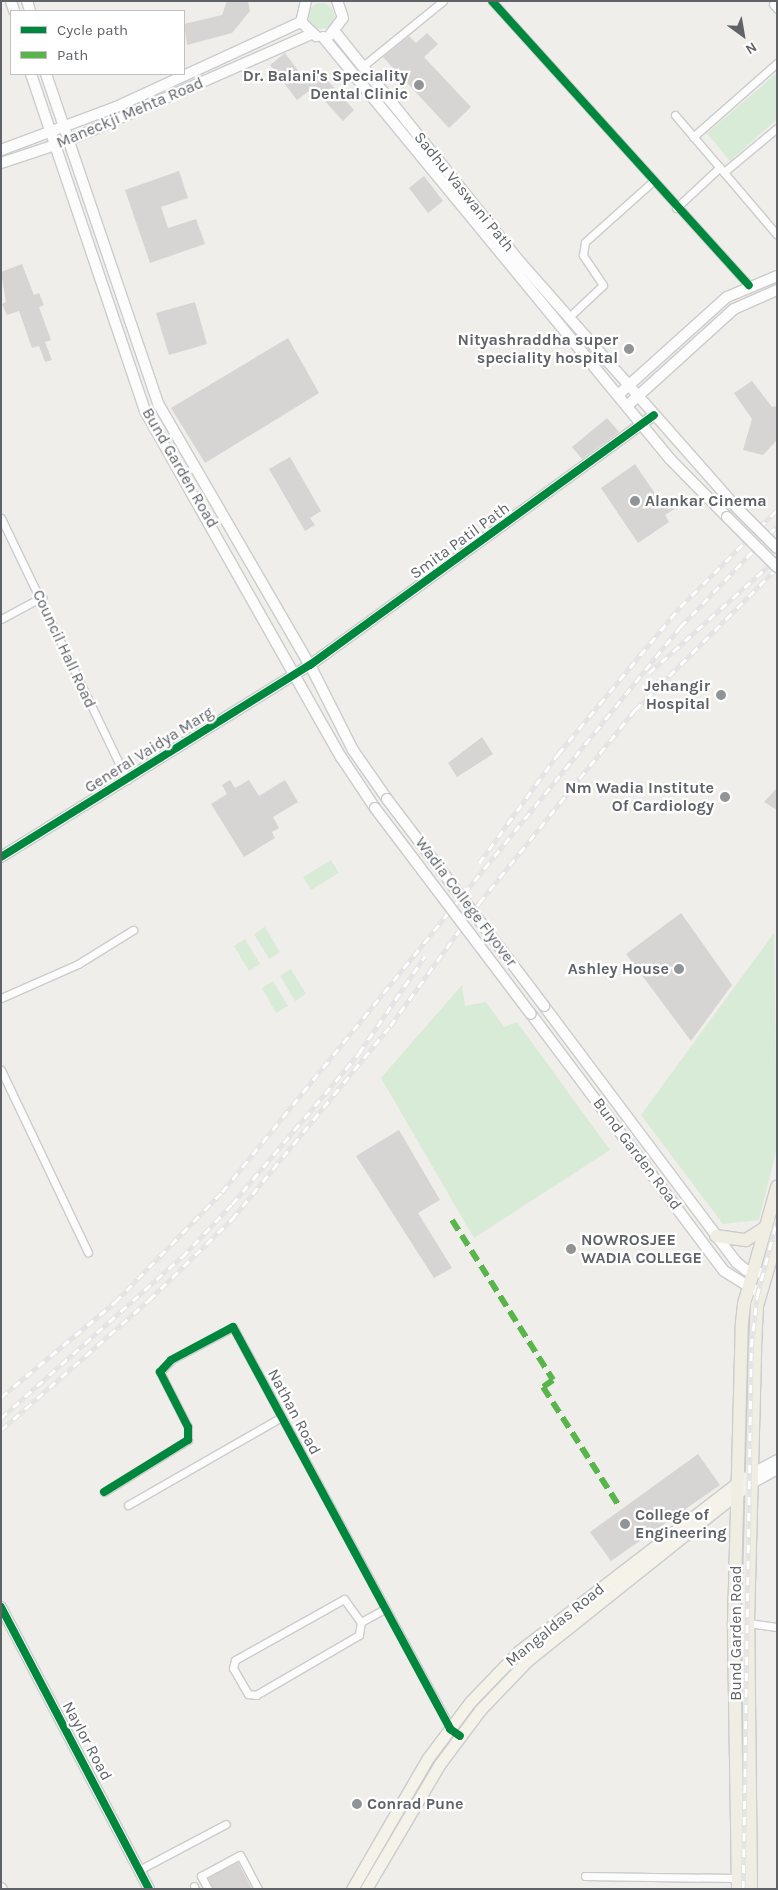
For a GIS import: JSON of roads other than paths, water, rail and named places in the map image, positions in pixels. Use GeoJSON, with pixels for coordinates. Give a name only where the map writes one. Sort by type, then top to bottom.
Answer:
{"type":"FeatureCollection","features":[{"type":"Feature","properties":{"kind":"highway","name":"Bund Garden Road"},"geometry":{"type":"LineString","coordinates":[[752,1889],[747,1481],[742,1331],[748,1288],[766,1227],[774,1207],[777,1188]]}},
{"type":"Feature","properties":{"kind":"highway"},"geometry":{"type":"LineString","coordinates":[[716,1236],[746,1240],[766,1227]]}},
{"type":"Feature","properties":{"kind":"highway","name":"Bund Garden Road"},"geometry":{"type":"LineString","coordinates":[[738,1883],[734,1623],[761,1292],[777,1238]]}},
{"type":"Feature","properties":{"kind":"main road"},"geometry":{"type":"LineString","coordinates":[[303,3],[301,22],[312,34],[324,37],[642,424],[727,517],[777,567]]}},
{"type":"Feature","properties":{"kind":"main road"},"geometry":{"type":"LineString","coordinates":[[324,37],[335,32],[343,18],[342,3]]}},
{"type":"Feature","properties":{"kind":"main road","name":"Maneckji Mehta Road"},"geometry":{"type":"LineString","coordinates":[[185,74],[301,22]]}},
{"type":"Feature","properties":{"kind":"main road","name":"Sadhu Vaswani Path"},"geometry":{"type":"LineString","coordinates":[[335,32],[568,318],[630,384],[736,507],[777,548]]}},
{"type":"Feature","properties":{"kind":"main road","name":"Maneckji Mehta Road"},"geometry":{"type":"LineString","coordinates":[[1,163],[70,140],[312,34]]}},
{"type":"Feature","properties":{"kind":"main road","name":"Bund Garden Road"},"geometry":{"type":"LineString","coordinates":[[31,75],[145,411],[297,673],[340,757],[376,808]]}},
{"type":"Feature","properties":{"kind":"main road","name":"Bund Garden Road"},"geometry":{"type":"LineString","coordinates":[[46,75],[159,405],[310,665],[354,750],[387,799]]}},
{"type":"Feature","properties":{"kind":"main road","name":"Maneckji Mehta Road"},"geometry":{"type":"LineString","coordinates":[[1,150],[65,127],[182,75]]}},
{"type":"Feature","properties":{"kind":"main road"},"geometry":{"type":"LineString","coordinates":[[618,395],[727,297],[748,285],[777,276]]}},
{"type":"Feature","properties":{"kind":"main road"},"geometry":{"type":"LineString","coordinates":[[627,406],[734,309],[777,290]]}},
{"type":"Feature","properties":{"kind":"main road","name":"Smita Patil Path"},"geometry":{"type":"LineString","coordinates":[[310,665],[625,438],[654,414]]}},
{"type":"Feature","properties":{"kind":"main road","name":"General Vaidya Marg"},"geometry":{"type":"LineString","coordinates":[[1,857],[310,665]]}},
{"type":"Feature","properties":{"kind":"main road","name":"Wadia College Flyover"},"geometry":{"type":"LineString","coordinates":[[387,799],[544,1006]]}},
{"type":"Feature","properties":{"kind":"main road","name":"Wadia College Flyover"},"geometry":{"type":"LineString","coordinates":[[376,808],[531,1014]]}},
{"type":"Feature","properties":{"kind":"main road","name":"Bund Garden Road"},"geometry":{"type":"LineString","coordinates":[[544,1006],[736,1262],[753,1272],[766,1274]]}},
{"type":"Feature","properties":{"kind":"main road","name":"Bund Garden Road"},"geometry":{"type":"LineString","coordinates":[[531,1014],[724,1271],[748,1288],[761,1292]]}},
{"type":"Feature","properties":{"kind":"main road","name":"Mangaldas Road"},"geometry":{"type":"LineString","coordinates":[[352,1889],[385,1826],[450,1729],[519,1651],[777,1460]]}},
{"type":"Feature","properties":{"kind":"main road","name":"Mangaldas Road"},"geometry":{"type":"LineString","coordinates":[[366,1889],[396,1832],[460,1736],[528,1660],[747,1481],[777,1469]]}},
{"type":"Feature","properties":{"kind":"main road","name":"Naylor Road"},"geometry":{"type":"LineString","coordinates":[[1,1607],[149,1889]]}},
{"type":"Feature","properties":{"kind":"street"},"geometry":{"type":"LineString","coordinates":[[362,66],[443,1]]}},
{"type":"Feature","properties":{"kind":"street"},"geometry":{"type":"LineString","coordinates":[[492,1],[652,182],[748,285]]}},
{"type":"Feature","properties":{"kind":"street"},"geometry":{"type":"LineString","coordinates":[[693,137],[777,63]]}},
{"type":"Feature","properties":{"kind":"street"},"geometry":{"type":"LineString","coordinates":[[675,115],[777,235]]}},
{"type":"Feature","properties":{"kind":"street"},"geometry":{"type":"LineString","coordinates":[[676,208],[777,128]]}},
{"type":"Feature","properties":{"kind":"street"},"geometry":{"type":"LineString","coordinates":[[568,318],[603,285],[583,255],[585,242],[652,182]]}},
{"type":"Feature","properties":{"kind":"street","name":"Council Hall Road"},"geometry":{"type":"LineString","coordinates":[[1,518],[42,597],[127,780]]}},
{"type":"Feature","properties":{"kind":"street"},"geometry":{"type":"LineString","coordinates":[[1,618],[42,597]]}},
{"type":"Feature","properties":{"kind":"street"},"geometry":{"type":"LineString","coordinates":[[1,998],[78,964],[134,930]]}},
{"type":"Feature","properties":{"kind":"street"},"geometry":{"type":"LineString","coordinates":[[1,1070],[88,1252]]}},
{"type":"Feature","properties":{"kind":"street","name":"Nathan Road"},"geometry":{"type":"LineString","coordinates":[[104,1492],[188,1440],[188,1427],[160,1372],[171,1360],[233,1327],[280,1418],[450,1729],[460,1736]]}},
{"type":"Feature","properties":{"kind":"street"},"geometry":{"type":"LineString","coordinates":[[128,1505],[280,1418]]}},
{"type":"Feature","properties":{"kind":"street"},"geometry":{"type":"LineString","coordinates":[[344,1599],[361,1622],[361,1632],[355,1638],[256,1695],[248,1694],[233,1668],[235,1660],[344,1599]]}},
{"type":"Feature","properties":{"kind":"street"},"geometry":{"type":"LineString","coordinates":[[361,1622],[384,1609]]}},
{"type":"Feature","properties":{"kind":"street"},"geometry":{"type":"LineString","coordinates":[[748,1623],[777,1627]]}},
{"type":"Feature","properties":{"kind":"street"},"geometry":{"type":"LineString","coordinates":[[139,1870],[226,1824]]}},
{"type":"Feature","properties":{"kind":"street"},"geometry":{"type":"LineString","coordinates":[[208,1889],[201,1876],[240,1854],[258,1889]]}},
{"type":"Feature","properties":{"kind":"street"},"geometry":{"type":"LineString","coordinates":[[584,1876],[738,1883]]}},
{"type":"Feature","properties":{"kind":"railway"},"geometry":{"type":"LineString","coordinates":[[479,863],[558,754],[680,607],[777,510]]}},
{"type":"Feature","properties":{"kind":"railway"},"geometry":{"type":"LineString","coordinates":[[1,1397],[115,1302],[222,1192],[680,627],[777,526]]}},
{"type":"Feature","properties":{"kind":"railway"},"geometry":{"type":"LineString","coordinates":[[649,673],[777,558]]}},
{"type":"Feature","properties":{"kind":"railway"},"geometry":{"type":"LineString","coordinates":[[1,1430],[149,1300],[232,1219],[390,1026],[479,903],[635,710],[777,568]]}},
{"type":"Feature","properties":{"kind":"railway"},"geometry":{"type":"LineString","coordinates":[[1,1418],[182,1257],[232,1204],[359,1053],[425,956]]}},
{"type":"Feature","properties":{"kind":"railway"},"geometry":{"type":"LineString","coordinates":[[743,1889],[751,1347],[757,1296],[777,1219]]}},
{"type":"Feature","properties":{"kind":"place","name":"Dr. Balani's Speciality Dental Clinic"},"geometry":{"type":"Point","coordinates":[419,85]}},
{"type":"Feature","properties":{"kind":"place","name":"Nityashraddha super speciality hospital"},"geometry":{"type":"Point","coordinates":[629,349]}},
{"type":"Feature","properties":{"kind":"place","name":"Alankar Cinema"},"geometry":{"type":"Point","coordinates":[635,501]}},
{"type":"Feature","properties":{"kind":"place","name":"Jehangir Hospital"},"geometry":{"type":"Point","coordinates":[721,695]}},
{"type":"Feature","properties":{"kind":"place","name":"Nm Wadia Institute Of Cardiology"},"geometry":{"type":"Point","coordinates":[725,797]}},
{"type":"Feature","properties":{"kind":"place","name":"Ashley House"},"geometry":{"type":"Point","coordinates":[679,969]}},
{"type":"Feature","properties":{"kind":"place","name":"NOWROSJEE WADIA COLLEGE"},"geometry":{"type":"Point","coordinates":[571,1249]}},
{"type":"Feature","properties":{"kind":"place","name":"College of Engineering"},"geometry":{"type":"Point","coordinates":[625,1524]}},
{"type":"Feature","properties":{"kind":"place","name":"Conrad Pune"},"geometry":{"type":"Point","coordinates":[357,1804]}}]}
